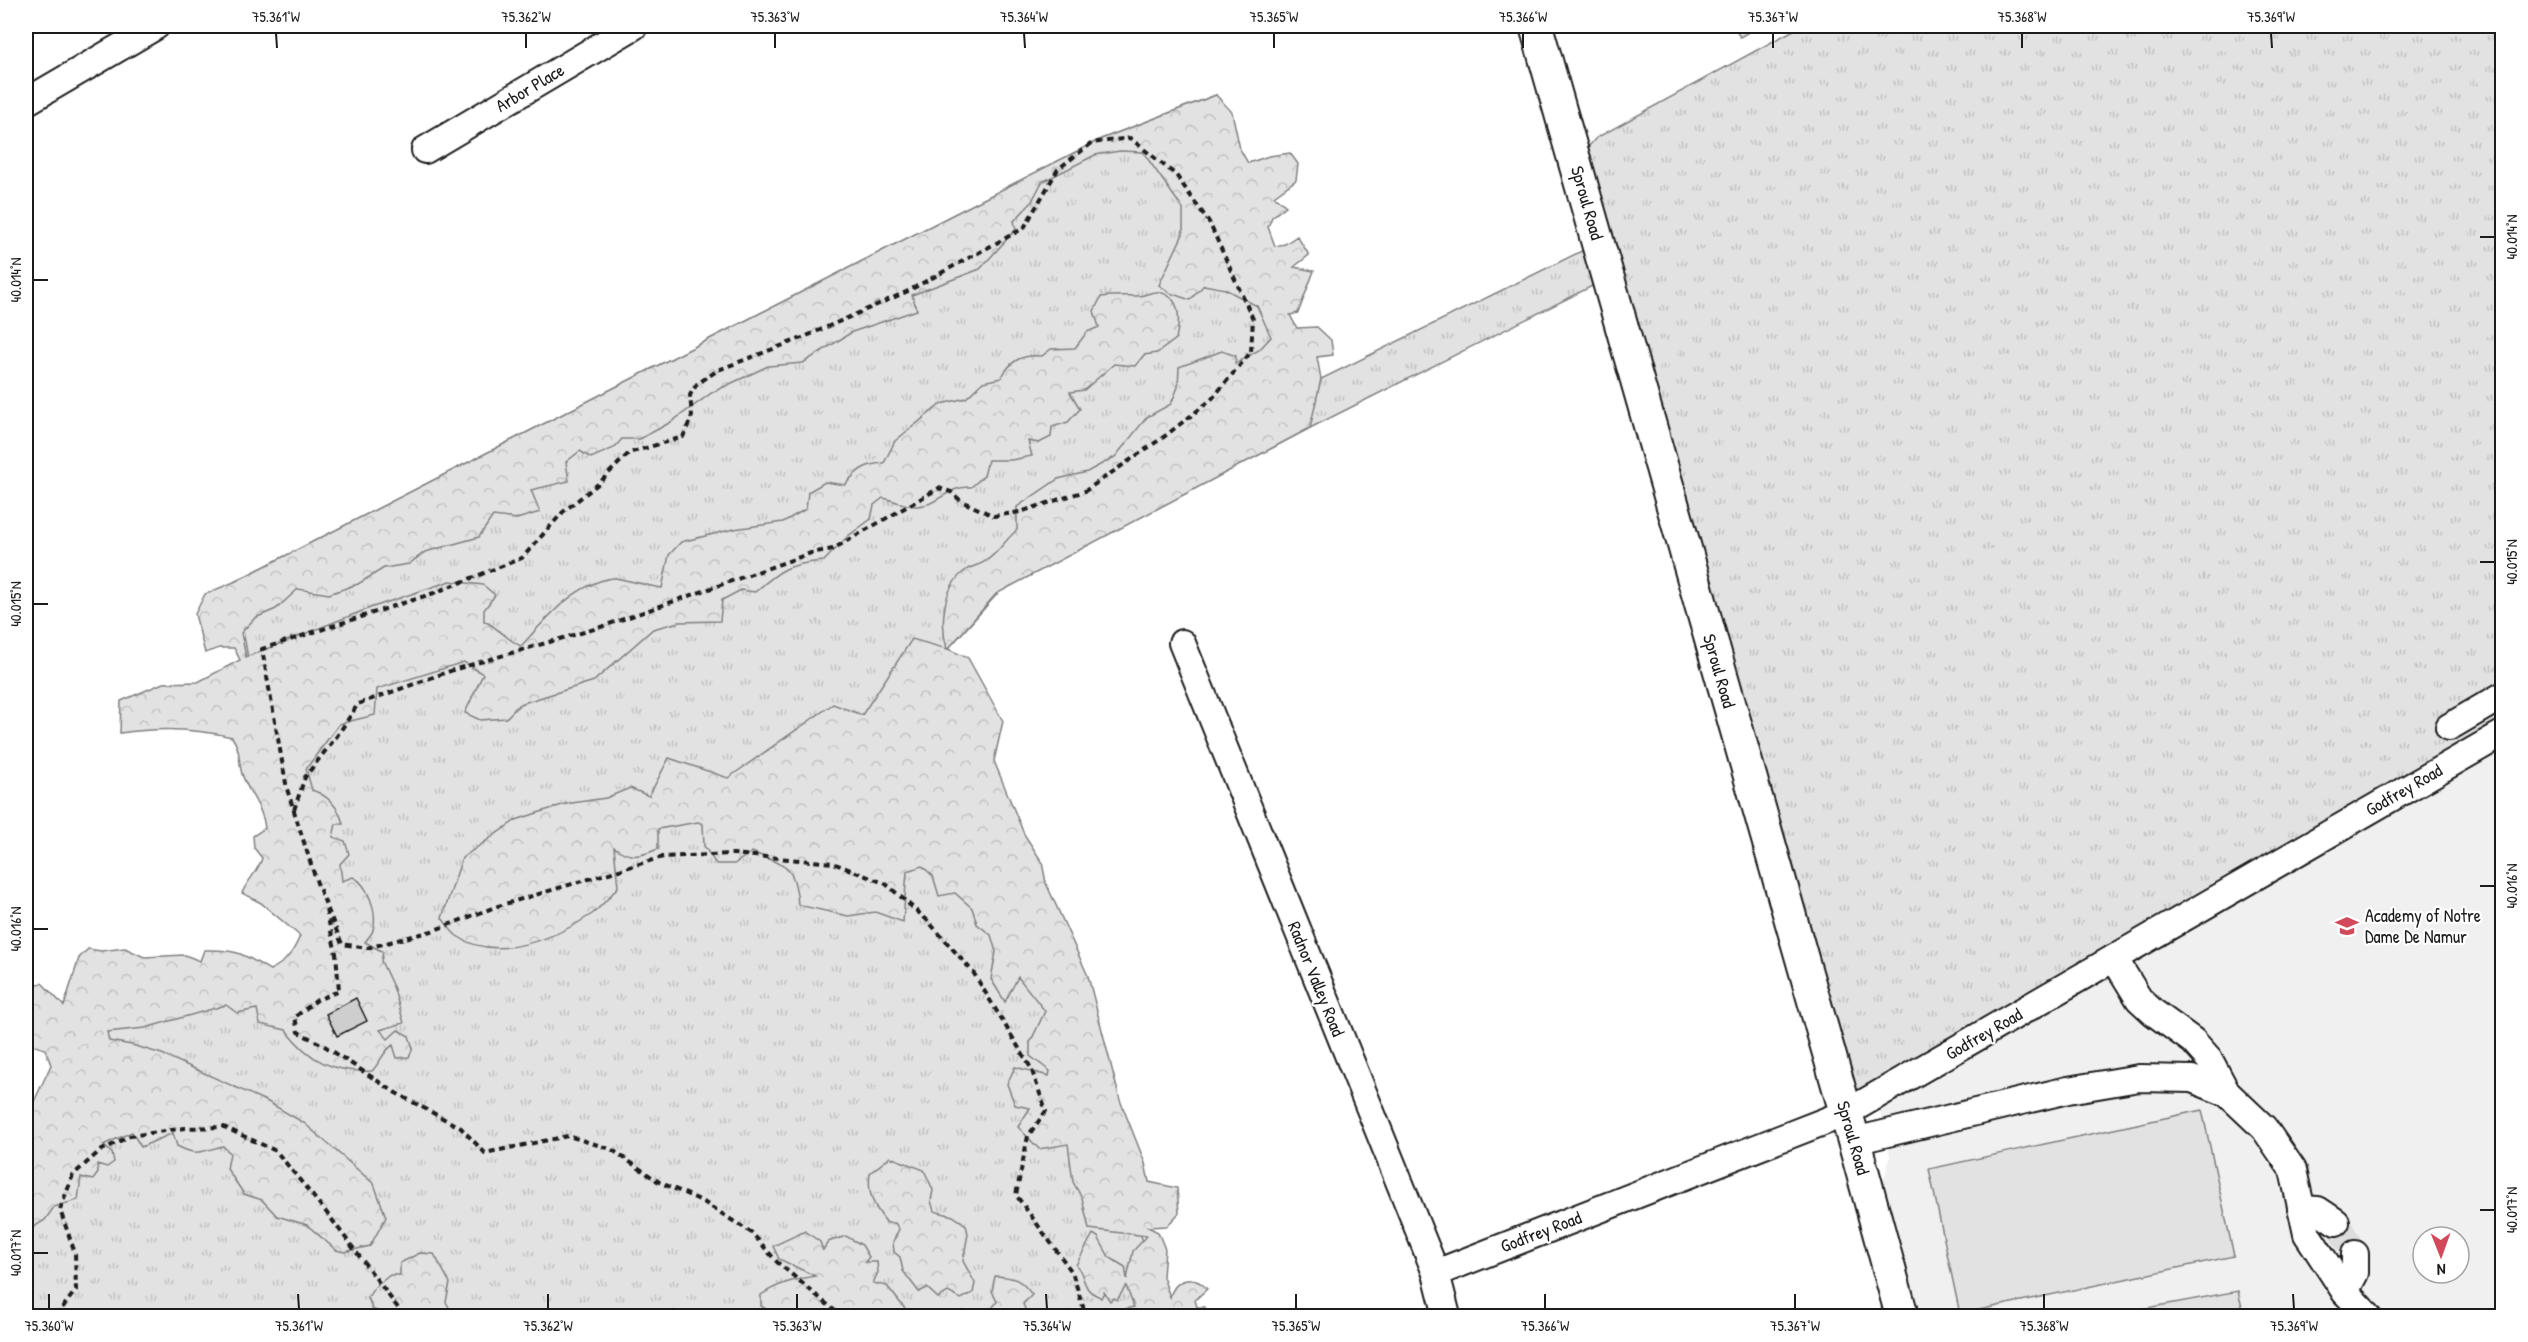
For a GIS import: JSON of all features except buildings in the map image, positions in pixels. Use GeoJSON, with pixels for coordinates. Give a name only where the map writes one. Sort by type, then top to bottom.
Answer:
{"type":"FeatureCollection","features":[{"type":"Feature","properties":{"kind":"main road","name":"Sproul Road"},"geometry":{"type":"LineString","coordinates":[[1536,26],[1902,1317]]}},
{"type":"Feature","properties":{"kind":"street"},"geometry":{"type":"LineString","coordinates":[[26,102],[156,26]]}},
{"type":"Feature","properties":{"kind":"street","name":"Arbor Place"},"geometry":{"type":"LineString","coordinates":[[425,150],[634,26]]}},
{"type":"Feature","properties":{"kind":"street","name":"Radnor Valley Road"},"geometry":{"type":"LineString","coordinates":[[1182,643],[1436,1274],[1447,1317]]}},
{"type":"Feature","properties":{"kind":"street"},"geometry":{"type":"LineString","coordinates":[[2449,727],[2502,696]]}},
{"type":"Feature","properties":{"kind":"street","name":"Godfrey Road"},"geometry":{"type":"LineString","coordinates":[[1436,1274],[1850,1127],[2114,958],[2502,734]]}},
{"type":"Feature","properties":{"kind":"street"},"geometry":{"type":"LineString","coordinates":[[2114,958],[2139,999],[2193,1041],[2209,1059],[2227,1093],[2264,1128],[2294,1170],[2307,1234],[2345,1292],[2368,1317]]}},
{"type":"Feature","properties":{"kind":"street"},"geometry":{"type":"LineString","coordinates":[[1850,1127],[2139,1078],[2192,1079],[2227,1093]]}},
{"type":"Feature","properties":{"kind":"street"},"geometry":{"type":"LineString","coordinates":[[2301,1209],[2318,1210],[2337,1222]]}},
{"type":"Feature","properties":{"kind":"street"},"geometry":{"type":"LineString","coordinates":[[2345,1292],[2355,1273],[2355,1254]]}},
{"type":"Feature","properties":{"kind":"path"},"geometry":{"type":"LineString","coordinates":[[294,810],[305,777],[337,736],[358,704],[456,669],[598,628],[811,553],[833,549],[939,488],[951,492],[961,501],[994,516],[1020,512],[1085,491],[1165,436],[1211,400],[1251,352],[1253,319],[1209,222],[1176,175],[1130,138],[1092,143],[1058,169],[1024,228],[906,292],[802,338],[718,370],[697,384],[690,394],[692,416],[683,437],[628,453],[598,484],[563,512],[522,558],[434,593],[262,650],[287,789],[294,810],[323,897],[342,944],[367,948],[432,931],[498,906],[663,857],[733,854],[833,863],[886,884],[927,920],[972,972],[1031,1068],[1046,1111],[1028,1136],[1016,1195],[1072,1272],[1086,1317]]}},
{"type":"Feature","properties":{"kind":"path"},"geometry":{"type":"LineString","coordinates":[[323,897],[336,953],[339,991],[317,1000],[295,1017],[298,1032],[323,1045],[396,1093],[461,1128],[485,1153],[568,1136],[610,1149],[659,1182],[702,1201],[752,1233],[777,1262],[841,1317]]}},
{"type":"Feature","properties":{"kind":"path"},"geometry":{"type":"LineString","coordinates":[[56,1317],[76,1290],[75,1253],[60,1210],[73,1175],[100,1151],[130,1136],[185,1128],[224,1127],[276,1151],[330,1218],[404,1317]]}},
{"type":"Feature","properties":{"kind":"shaded area","name":"Academy of Notre Dame De Namur"},"geometry":{"type":"Polygon","coordinates":[[[2502,745],[2502,1316],[1916,1316],[1882,1187],[1890,1156],[1879,1107],[2502,745]]]}},
{"type":"Feature","properties":{"kind":"green space"},"geometry":{"type":"Polygon","coordinates":[[[1733,26],[1759,26],[1740,37],[1733,26]]]}},
{"type":"Feature","properties":{"kind":"green space"},"geometry":{"type":"Polygon","coordinates":[[[1801,26],[2502,26],[2502,734],[1846,1113],[1606,279],[1310,428],[999,592],[948,649],[1069,1003],[1166,1316],[26,1316],[26,1143],[85,1006],[305,967],[234,582],[1101,139],[1216,95],[1297,391],[1598,243],[1575,162],[1596,138],[1801,26]]]}},
{"type":"Feature","properties":{"kind":"green space"},"geometry":{"type":"Polygon","coordinates":[[[1216,95],[1232,112],[1240,149],[1248,163],[1269,156],[1290,153],[1298,164],[1296,180],[1274,196],[1286,206],[1272,217],[1268,227],[1275,246],[1285,244],[1297,236],[1309,255],[1294,267],[1314,271],[1298,313],[1290,315],[1297,328],[1317,327],[1331,340],[1333,355],[1317,357],[1321,379],[1310,428],[996,594],[948,649],[968,658],[1003,721],[994,761],[1024,834],[1042,862],[1046,883],[1088,976],[1120,1100],[1145,1163],[1149,1182],[1177,1188],[1179,1213],[1167,1226],[1148,1227],[1158,1232],[1165,1249],[1163,1277],[1170,1297],[1180,1282],[1191,1280],[1202,1284],[1207,1289],[1195,1300],[1197,1307],[1205,1307],[1205,1316],[1118,1316],[1121,1310],[1134,1307],[1126,1286],[1117,1300],[1114,1298],[1110,1301],[1104,1292],[1101,1298],[1086,1286],[1076,1265],[1093,1234],[1098,1237],[1109,1257],[1125,1267],[1127,1279],[1133,1251],[1147,1236],[1089,1229],[1082,1198],[1073,1182],[1068,1144],[1039,1149],[1018,1127],[1030,1108],[1015,1105],[1007,1084],[1015,1067],[1049,1076],[1050,1071],[1030,1056],[1030,1043],[1045,1011],[1018,977],[1005,1002],[991,979],[996,952],[991,935],[977,924],[972,908],[955,893],[939,896],[933,876],[922,866],[907,871],[903,922],[875,912],[848,916],[798,905],[794,882],[787,869],[752,852],[734,864],[716,864],[704,846],[703,824],[698,822],[658,829],[658,849],[645,854],[635,856],[625,854],[614,847],[618,887],[592,914],[544,939],[507,947],[472,944],[457,936],[442,918],[462,858],[516,820],[565,804],[606,798],[630,788],[649,796],[669,758],[728,778],[833,704],[862,715],[912,639],[947,649],[944,618],[945,606],[952,586],[966,570],[991,557],[1017,530],[1017,507],[1058,479],[1087,472],[1115,457],[1147,417],[1171,404],[1178,387],[1179,367],[1222,351],[1236,356],[1235,364],[1259,350],[1271,337],[1257,306],[1225,289],[1204,285],[1190,300],[1170,293],[1159,285],[1183,234],[1183,209],[1143,152],[1120,151],[1095,155],[1042,182],[1031,203],[1014,221],[1016,229],[980,269],[912,295],[917,310],[852,332],[803,363],[768,366],[713,392],[671,422],[640,439],[622,439],[614,448],[591,458],[580,451],[566,462],[569,481],[531,490],[540,512],[517,519],[493,516],[479,537],[425,552],[409,564],[384,568],[358,584],[329,594],[298,589],[276,609],[255,618],[241,633],[246,657],[370,608],[450,581],[483,585],[495,595],[484,610],[484,621],[521,646],[562,604],[586,587],[613,578],[662,588],[669,555],[681,542],[734,529],[783,522],[806,509],[808,492],[825,482],[845,485],[862,469],[884,463],[895,441],[941,404],[966,398],[983,382],[1001,378],[1013,363],[1023,357],[1042,356],[1051,349],[1075,348],[1087,332],[1099,327],[1094,311],[1101,297],[1139,296],[1158,292],[1172,298],[1178,310],[1176,339],[1157,353],[1144,355],[1135,366],[1114,364],[1084,390],[1070,392],[1080,409],[1068,422],[1052,427],[1051,437],[1039,443],[1028,441],[1032,456],[1011,460],[988,460],[984,476],[971,487],[956,489],[923,505],[908,505],[883,498],[874,505],[871,519],[848,536],[824,561],[793,566],[779,573],[755,592],[741,590],[722,600],[720,621],[679,622],[653,629],[594,681],[520,704],[506,718],[480,720],[465,713],[483,674],[464,662],[377,689],[375,715],[339,724],[306,769],[312,790],[323,795],[336,807],[343,824],[336,824],[333,837],[345,841],[349,854],[340,864],[342,881],[353,877],[363,886],[371,900],[374,916],[373,930],[365,942],[383,952],[381,961],[394,989],[404,1023],[380,1030],[388,1039],[398,1030],[409,1036],[413,1048],[409,1057],[397,1058],[393,1045],[372,1071],[334,1067],[313,1057],[286,1030],[260,1024],[257,1009],[237,1013],[226,1005],[145,1028],[107,1032],[109,1041],[162,1054],[268,1102],[304,1123],[374,1184],[386,1217],[370,1246],[344,1252],[336,1250],[307,1225],[277,1216],[262,1200],[244,1194],[227,1169],[230,1153],[223,1146],[200,1152],[190,1151],[177,1146],[173,1133],[141,1147],[132,1132],[103,1145],[112,1153],[114,1162],[107,1167],[97,1164],[98,1173],[93,1180],[81,1177],[78,1200],[54,1207],[45,1220],[26,1232],[26,1105],[31,1108],[51,1065],[45,1049],[26,1043],[26,987],[42,983],[64,1006],[79,958],[88,949],[101,951],[125,948],[144,957],[185,955],[200,961],[204,950],[224,950],[246,956],[270,970],[288,956],[300,936],[261,903],[242,893],[262,858],[254,848],[253,836],[265,828],[264,820],[242,774],[238,751],[232,737],[176,729],[120,733],[121,701],[163,683],[198,682],[240,660],[234,648],[219,648],[205,653],[195,614],[205,594],[234,582],[1101,139],[1216,95]]]}},
{"type":"Feature","properties":{"kind":"green space"},"geometry":{"type":"Polygon","coordinates":[[[2202,1110],[2234,1256],[1960,1314],[1929,1169],[2202,1110]]]}},
{"type":"Feature","properties":{"kind":"green space"},"geometry":{"type":"Polygon","coordinates":[[[890,1157],[924,1170],[933,1190],[931,1201],[934,1211],[953,1216],[966,1225],[968,1234],[963,1261],[975,1283],[973,1293],[961,1299],[948,1292],[938,1298],[927,1288],[919,1292],[903,1271],[900,1257],[894,1252],[893,1242],[899,1229],[895,1223],[887,1223],[882,1217],[875,1206],[870,1187],[870,1173],[890,1157]]]}},
{"type":"Feature","properties":{"kind":"green space"},"geometry":{"type":"Polygon","coordinates":[[[805,1231],[820,1242],[823,1250],[828,1242],[846,1236],[862,1245],[869,1257],[865,1262],[877,1262],[878,1272],[873,1283],[887,1286],[906,1310],[904,1316],[788,1316],[786,1311],[772,1313],[761,1306],[761,1295],[768,1291],[787,1283],[815,1276],[779,1259],[773,1246],[805,1231]]]}},
{"type":"Feature","properties":{"kind":"green space"},"geometry":{"type":"Polygon","coordinates":[[[420,1253],[434,1254],[450,1283],[446,1302],[454,1316],[388,1316],[372,1309],[368,1297],[374,1288],[390,1275],[400,1275],[400,1263],[420,1253]]]}},
{"type":"Feature","properties":{"kind":"green space"},"geometry":{"type":"Polygon","coordinates":[[[995,1276],[1017,1280],[1028,1290],[1032,1295],[1023,1304],[1028,1316],[997,1316],[992,1308],[997,1302],[992,1291],[995,1276]]]}},
{"type":"Feature","properties":{"kind":"green space"},"geometry":{"type":"Polygon","coordinates":[[[2238,1291],[2244,1316],[2104,1316],[2238,1291]]]}},
{"type":"Feature","properties":{"kind":"tunnel"},"geometry":{"type":"LineString","coordinates":[[2336,1222],[2355,1254]]}},
{"type":"Feature","properties":{"kind":"place","name":"Academy of Notre Dame De Namur"},"geometry":{"type":"Point","coordinates":[2347,926]}}]}
